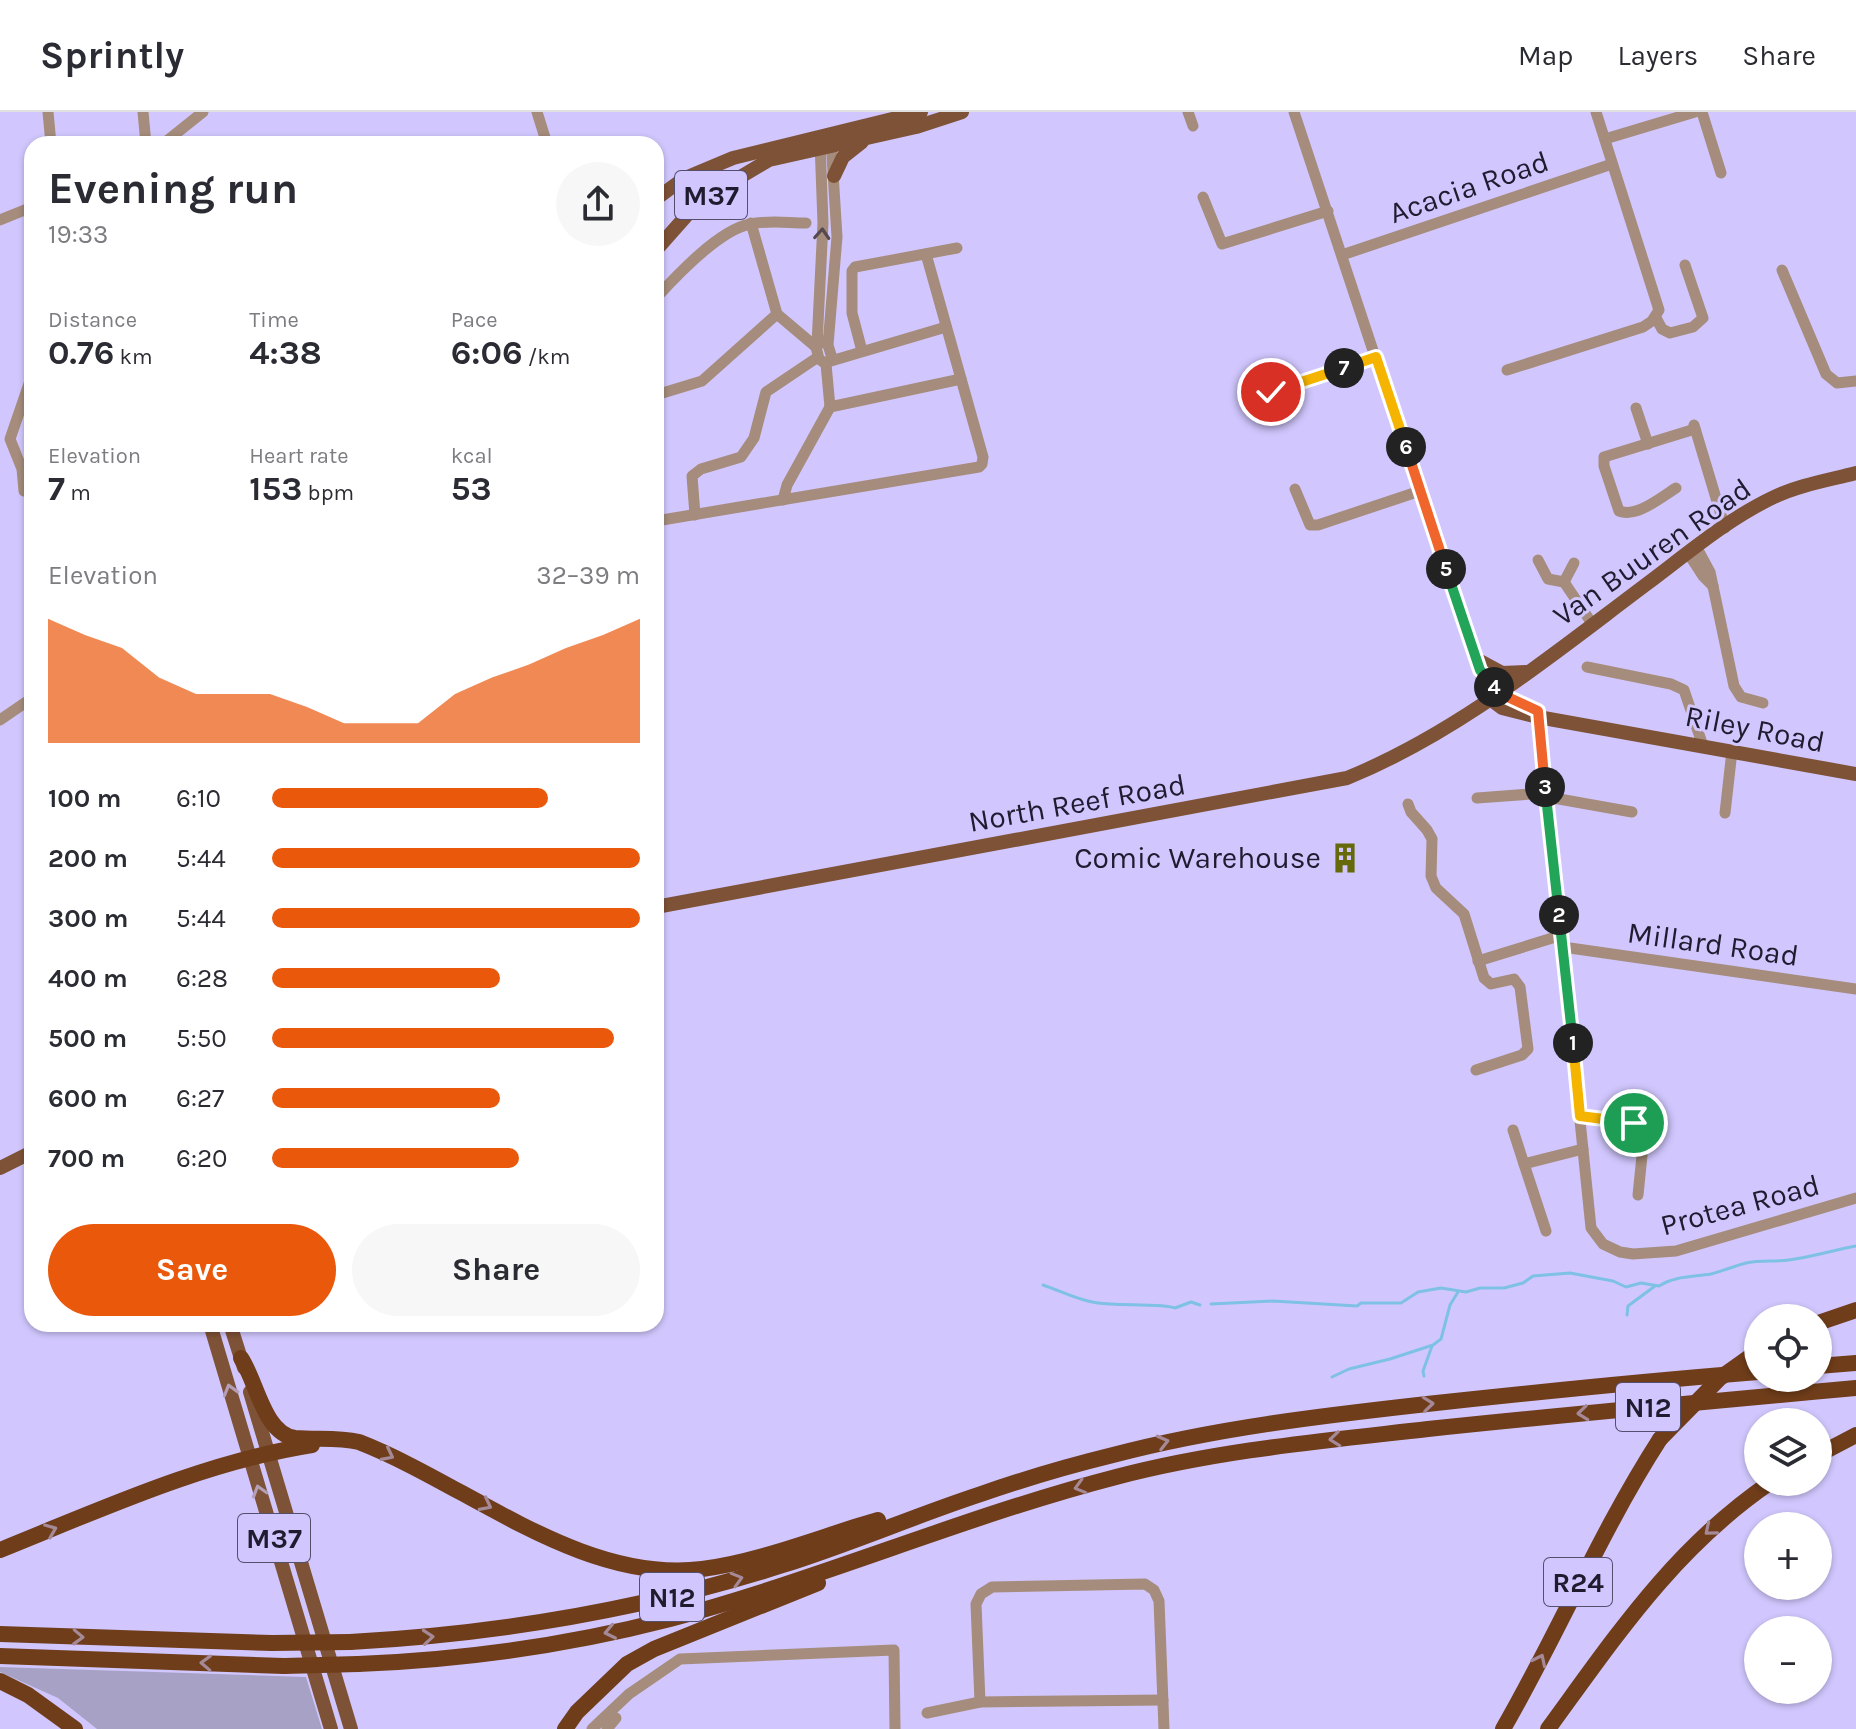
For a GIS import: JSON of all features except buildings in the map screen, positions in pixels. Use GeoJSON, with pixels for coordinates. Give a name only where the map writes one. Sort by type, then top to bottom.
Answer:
{"type":"FeatureCollection","features":[{"type":"Feature","properties":{"kind":"highway"},"geometry":{"type":"LineString","coordinates":[[1832,1318],[1856,1310]]}},
{"type":"Feature","properties":{"kind":"highway"},"geometry":{"type":"LineString","coordinates":[[241,1358],[249,1370],[269,1421],[282,1435],[359,1442],[573,1549],[627,1566],[662,1571],[703,1569],[980,1494]]}},
{"type":"Feature","properties":{"kind":"highway","name":"R24"},"geometry":{"type":"LineString","coordinates":[[1503,1729],[1525,1692],[1590,1560],[1660,1439],[1720,1378],[1744,1361]]}},
{"type":"Feature","properties":{"kind":"highway"},"geometry":{"type":"LineString","coordinates":[[1832,1365],[1856,1363]]}},
{"type":"Feature","properties":{"kind":"highway","name":"N12"},"geometry":{"type":"LineString","coordinates":[[0,1634],[272,1643],[350,1642],[463,1634],[567,1619],[676,1596],[785,1565],[980,1494],[1190,1436],[1267,1422],[1591,1386],[1744,1373]]}},
{"type":"Feature","properties":{"kind":"highway","name":"N12"},"geometry":{"type":"LineString","coordinates":[[0,1656],[284,1666],[469,1655],[566,1641],[668,1619],[775,1588],[1040,1498],[1119,1476],[1269,1446],[1856,1388]]}},
{"type":"Feature","properties":{"kind":"highway"},"geometry":{"type":"LineString","coordinates":[[1832,1448],[1856,1435]]}},
{"type":"Feature","properties":{"kind":"highway"},"geometry":{"type":"LineString","coordinates":[[0,1550],[141,1493],[249,1457],[326,1443],[359,1442]]}},
{"type":"Feature","properties":{"kind":"highway","name":"R24"},"geometry":{"type":"LineString","coordinates":[[1548,1729],[1652,1588],[1691,1546],[1754,1496]]}},
{"type":"Feature","properties":{"kind":"highway"},"geometry":{"type":"LineString","coordinates":[[565,1729],[627,1664],[654,1649],[952,1527]]}},
{"type":"Feature","properties":{"kind":"highway"},"geometry":{"type":"LineString","coordinates":[[0,1681],[28,1695],[75,1729]]}},
{"type":"Feature","properties":{"kind":"main road","name":"M37"},"geometry":{"type":"LineString","coordinates":[[664,241],[687,215],[726,184],[769,160],[921,112]]}},
{"type":"Feature","properties":{"kind":"main road","name":"M37"},"geometry":{"type":"LineString","coordinates":[[664,193],[683,179],[719,163],[825,141],[889,132],[962,112]]}},
{"type":"Feature","properties":{"kind":"main road"},"geometry":{"type":"LineString","coordinates":[[834,176],[849,150],[889,132]]}},
{"type":"Feature","properties":{"kind":"main road","name":"Van Buuren Road"},"geometry":{"type":"LineString","coordinates":[[1494,696],[1692,550],[1772,498],[1856,473]]}},
{"type":"Feature","properties":{"kind":"main road"},"geometry":{"type":"LineString","coordinates":[[1478,665],[1502,673],[1526,672]]}},
{"type":"Feature","properties":{"kind":"main road","name":"Riley Road"},"geometry":{"type":"LineString","coordinates":[[1494,696],[1502,708],[1523,714],[1538,714],[1856,774]]}},
{"type":"Feature","properties":{"kind":"main road","name":"Riley Road"},"geometry":{"type":"LineString","coordinates":[[1494,696],[1538,714]]}},
{"type":"Feature","properties":{"kind":"main road","name":"North Reef Road"},"geometry":{"type":"LineString","coordinates":[[664,906],[1347,778],[1400,755],[1494,696]]}},
{"type":"Feature","properties":{"kind":"main road"},"geometry":{"type":"LineString","coordinates":[[1462,718],[1489,713],[1523,714]]}},
{"type":"Feature","properties":{"kind":"main road"},"geometry":{"type":"LineString","coordinates":[[0,1168],[24,1156]]}},
{"type":"Feature","properties":{"kind":"main road","name":"M37"},"geometry":{"type":"LineString","coordinates":[[212,1332],[331,1729]]}},
{"type":"Feature","properties":{"kind":"main road","name":"M37"},"geometry":{"type":"LineString","coordinates":[[233,1332],[351,1729]]}},
{"type":"Feature","properties":{"kind":"street"},"geometry":{"type":"LineString","coordinates":[[48,112],[50,136]]}},
{"type":"Feature","properties":{"kind":"street"},"geometry":{"type":"LineString","coordinates":[[143,112],[145,136]]}},
{"type":"Feature","properties":{"kind":"street"},"geometry":{"type":"LineString","coordinates":[[173,136],[203,112]]}},
{"type":"Feature","properties":{"kind":"street"},"geometry":{"type":"LineString","coordinates":[[537,112],[544,136]]}},
{"type":"Feature","properties":{"kind":"street"},"geometry":{"type":"LineString","coordinates":[[1188,112],[1193,126]]}},
{"type":"Feature","properties":{"kind":"street"},"geometry":{"type":"LineString","coordinates":[[1294,112],[1478,665],[1494,696]]}},
{"type":"Feature","properties":{"kind":"street"},"geometry":{"type":"LineString","coordinates":[[1596,112],[1662,329],[1670,333],[1693,327],[1703,318],[1685,265]]}},
{"type":"Feature","properties":{"kind":"street"},"geometry":{"type":"LineString","coordinates":[[1605,139],[1695,112]]}},
{"type":"Feature","properties":{"kind":"street"},"geometry":{"type":"LineString","coordinates":[[1702,112],[1721,173]]}},
{"type":"Feature","properties":{"kind":"street"},"geometry":{"type":"LineString","coordinates":[[823,353],[833,301],[837,237],[834,176],[825,141]]}},
{"type":"Feature","properties":{"kind":"street"},"geometry":{"type":"LineString","coordinates":[[783,500],[787,485],[830,407],[818,300],[825,141]]}},
{"type":"Feature","properties":{"kind":"street","name":"Acacia Road"},"geometry":{"type":"LineString","coordinates":[[1342,255],[1612,164]]}},
{"type":"Feature","properties":{"kind":"street"},"geometry":{"type":"LineString","coordinates":[[1203,197],[1222,244],[1328,211]]}},
{"type":"Feature","properties":{"kind":"street"},"geometry":{"type":"LineString","coordinates":[[0,220],[24,210]]}},
{"type":"Feature","properties":{"kind":"street"},"geometry":{"type":"LineString","coordinates":[[751,223],[777,314],[823,353]]}},
{"type":"Feature","properties":{"kind":"street"},"geometry":{"type":"LineString","coordinates":[[664,291],[716,242],[751,223],[806,223]]}},
{"type":"Feature","properties":{"kind":"street"},"geometry":{"type":"LineString","coordinates":[[862,351],[851,305],[852,271],[855,267],[957,248]]}},
{"type":"Feature","properties":{"kind":"street"},"geometry":{"type":"LineString","coordinates":[[664,520],[979,467],[983,457],[926,254]]}},
{"type":"Feature","properties":{"kind":"street"},"geometry":{"type":"LineString","coordinates":[[1782,270],[1826,374],[1837,383],[1856,381]]}},
{"type":"Feature","properties":{"kind":"street"},"geometry":{"type":"LineString","coordinates":[[818,300],[833,301]]}},
{"type":"Feature","properties":{"kind":"street"},"geometry":{"type":"LineString","coordinates":[[664,393],[702,381],[777,314]]}},
{"type":"Feature","properties":{"kind":"street"},"geometry":{"type":"LineString","coordinates":[[1507,370],[1643,327],[1657,314]]}},
{"type":"Feature","properties":{"kind":"street"},"geometry":{"type":"LineString","coordinates":[[695,515],[692,476],[695,472],[741,457],[754,438],[766,392],[823,353],[862,351],[946,327]]}},
{"type":"Feature","properties":{"kind":"street"},"geometry":{"type":"LineString","coordinates":[[1271,392],[1376,357]]}},
{"type":"Feature","properties":{"kind":"street"},"geometry":{"type":"LineString","coordinates":[[830,407],[961,379]]}},
{"type":"Feature","properties":{"kind":"street"},"geometry":{"type":"LineString","coordinates":[[24,398],[10,439],[22,469],[24,491]]}},
{"type":"Feature","properties":{"kind":"street"},"geometry":{"type":"LineString","coordinates":[[1636,408],[1648,444]]}},
{"type":"Feature","properties":{"kind":"street"},"geometry":{"type":"LineString","coordinates":[[1676,488],[1631,514],[1619,511],[1604,466],[1604,457],[1694,426],[1725,528]]}},
{"type":"Feature","properties":{"kind":"street"},"geometry":{"type":"LineString","coordinates":[[1295,489],[1310,525],[1420,491]]}},
{"type":"Feature","properties":{"kind":"street"},"geometry":{"type":"LineString","coordinates":[[1692,550],[1703,576],[1714,586],[1734,686],[1741,697],[1763,703]]}},
{"type":"Feature","properties":{"kind":"street"},"geometry":{"type":"LineString","coordinates":[[1538,560],[1548,579],[1564,582],[1593,625]]}},
{"type":"Feature","properties":{"kind":"street"},"geometry":{"type":"LineString","coordinates":[[1564,582],[1574,563]]}},
{"type":"Feature","properties":{"kind":"street"},"geometry":{"type":"LineString","coordinates":[[1587,667],[1671,684],[1684,690],[1703,746]]}},
{"type":"Feature","properties":{"kind":"street"},"geometry":{"type":"LineString","coordinates":[[0,720],[24,704]]}},
{"type":"Feature","properties":{"kind":"street","name":"Protea Road"},"geometry":{"type":"LineString","coordinates":[[1538,714],[1591,1228],[1603,1244],[1620,1252],[1676,1251],[1856,1198]]}},
{"type":"Feature","properties":{"kind":"street"},"geometry":{"type":"LineString","coordinates":[[1725,813],[1732,751]]}},
{"type":"Feature","properties":{"kind":"street"},"geometry":{"type":"LineString","coordinates":[[1477,798],[1531,794],[1632,812]]}},
{"type":"Feature","properties":{"kind":"street"},"geometry":{"type":"LineString","coordinates":[[1408,804],[1432,839],[1431,876],[1436,888],[1464,914],[1487,982],[1491,984],[1514,979],[1518,982],[1528,1045],[1522,1055],[1476,1070]]}},
{"type":"Feature","properties":{"kind":"street"},"geometry":{"type":"LineString","coordinates":[[1478,961],[1562,941]]}},
{"type":"Feature","properties":{"kind":"street","name":"Millard Road"},"geometry":{"type":"LineString","coordinates":[[1562,941],[1856,989]]}},
{"type":"Feature","properties":{"kind":"street"},"geometry":{"type":"LineString","coordinates":[[1580,1116],[1634,1123],[1641,1128],[1644,1136],[1638,1195]]}},
{"type":"Feature","properties":{"kind":"street"},"geometry":{"type":"LineString","coordinates":[[1513,1130],[1546,1231]]}},
{"type":"Feature","properties":{"kind":"street"},"geometry":{"type":"LineString","coordinates":[[1524,1164],[1583,1149]]}},
{"type":"Feature","properties":{"kind":"street"},"geometry":{"type":"LineString","coordinates":[[980,1702],[976,1604],[985,1590],[992,1587],[1145,1584],[1154,1590],[1159,1601],[1164,1729]]}},
{"type":"Feature","properties":{"kind":"street"},"geometry":{"type":"LineString","coordinates":[[592,1729],[629,1694],[680,1659],[894,1650],[895,1729]]}},
{"type":"Feature","properties":{"kind":"street"},"geometry":{"type":"LineString","coordinates":[[927,1713],[980,1702],[1163,1700]]}},
{"type":"Feature","properties":{"kind":"street"},"geometry":{"type":"LineString","coordinates":[[607,1729],[616,1718]]}},
{"type":"Feature","properties":{"kind":"shaded area"},"geometry":{"type":"Polygon","coordinates":[[[0,1667],[306,1677],[322,1729],[97,1729],[58,1698],[0,1672],[0,1667]]]}},
{"type":"Feature","properties":{"kind":"waterway"},"geometry":{"type":"LineString","coordinates":[[1211,1304],[1273,1301],[1357,1306],[1361,1303],[1401,1303],[1418,1292],[1441,1288],[1466,1292],[1480,1288],[1504,1288],[1523,1283],[1533,1276],[1570,1273],[1613,1281],[1626,1287],[1641,1283],[1659,1286],[1746,1263],[1798,1259],[1856,1246]]}},
{"type":"Feature","properties":{"kind":"waterway"},"geometry":{"type":"LineString","coordinates":[[1043,1285],[1098,1303],[1175,1308],[1191,1302],[1200,1305]]}},
{"type":"Feature","properties":{"kind":"waterway"},"geometry":{"type":"LineString","coordinates":[[1627,1315],[1628,1306],[1655,1286]]}},
{"type":"Feature","properties":{"kind":"waterway"},"geometry":{"type":"LineString","coordinates":[[1332,1377],[1349,1369],[1433,1345],[1441,1339],[1450,1305],[1458,1292]]}},
{"type":"Feature","properties":{"kind":"waterway"},"geometry":{"type":"LineString","coordinates":[[1424,1376],[1432,1346]]}},
{"type":"Feature","properties":{"kind":"place","name":"Comic Warehouse"},"geometry":{"type":"Point","coordinates":[1345,858]}},
{"type":"Feature","properties":{"kind":"route"},"geometry":{"type":"LineString","coordinates":[[1271,392],[1376,357],[1480,670],[1499,693],[1538,711],[1580,1116],[1634,1123]]}}]}
